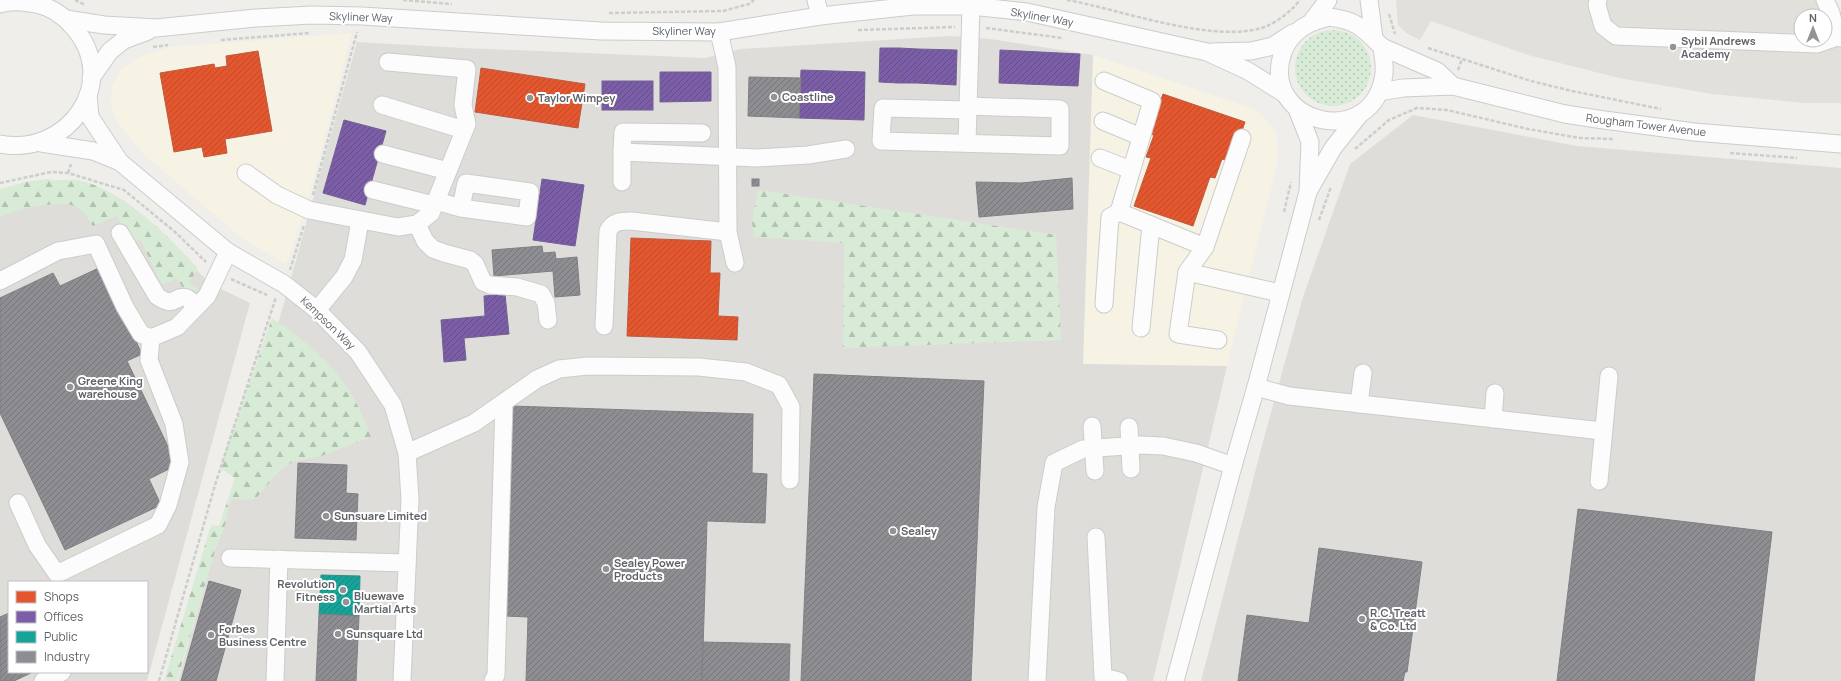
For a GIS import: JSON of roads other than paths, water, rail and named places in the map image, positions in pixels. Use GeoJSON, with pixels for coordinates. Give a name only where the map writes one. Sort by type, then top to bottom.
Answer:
{"type":"FeatureCollection","features":[{"type":"Feature","properties":{"kind":"street"},"geometry":{"type":"LineString","coordinates":[[0,4],[21,0],[45,6],[66,18]]}},
{"type":"Feature","properties":{"kind":"street"},"geometry":{"type":"LineString","coordinates":[[1175,681],[1308,192],[1310,142],[1297,109],[1285,94],[1280,77],[1280,60],[1286,44],[1296,31],[1312,21],[1328,0]]}},
{"type":"Feature","properties":{"kind":"street"},"geometry":{"type":"LineString","coordinates":[[1308,192],[1334,148],[1360,113],[1371,104],[1379,92],[1384,73],[1368,0]]}},
{"type":"Feature","properties":{"kind":"street"},"geometry":{"type":"LineString","coordinates":[[1598,0],[1597,5],[1603,26],[1616,36],[1817,44],[1839,37],[1825,0]]}},
{"type":"Feature","properties":{"kind":"street"},"geometry":{"type":"LineString","coordinates":[[967,143],[971,6]]}},
{"type":"Feature","properties":{"kind":"street","name":"Skyliner Way"},"geometry":{"type":"LineString","coordinates":[[66,18],[104,25],[156,28],[256,18],[312,15],[362,16],[602,31],[719,32],[818,8],[971,6],[1027,12],[1208,52],[1248,71],[1285,94]]}},
{"type":"Feature","properties":{"kind":"street","name":"Kempson Way"},"geometry":{"type":"LineString","coordinates":[[66,18],[80,36],[89,56],[90,117],[120,162],[228,252],[284,284],[317,310],[358,352],[393,405],[407,453],[410,499],[402,681]]}},
{"type":"Feature","properties":{"kind":"street"},"geometry":{"type":"LineString","coordinates":[[1312,21],[1329,18],[1346,19],[1361,27],[1378,42]]}},
{"type":"Feature","properties":{"kind":"street","name":"Skyliner Way"},"geometry":{"type":"LineString","coordinates":[[41,143],[62,132],[78,116],[89,87],[110,51],[124,40],[156,28]]}},
{"type":"Feature","properties":{"kind":"street","name":"Skyliner Way"},"geometry":{"type":"LineString","coordinates":[[1208,52],[1251,51],[1273,46],[1296,31]]}},
{"type":"Feature","properties":{"kind":"street"},"geometry":{"type":"LineString","coordinates":[[719,32],[727,67],[728,232],[735,263]]}},
{"type":"Feature","properties":{"kind":"street","name":"Rougham Tower Avenue"},"geometry":{"type":"LineString","coordinates":[[1378,42],[1437,71],[1453,86]]}},
{"type":"Feature","properties":{"kind":"street"},"geometry":{"type":"LineString","coordinates":[[246,173],[277,195],[308,210],[398,227],[417,224],[431,213],[465,127],[463,106],[467,69],[388,62]]}},
{"type":"Feature","properties":{"kind":"street"},"geometry":{"type":"LineString","coordinates":[[1104,81],[1152,101],[1119,212],[1110,217],[1104,304]]}},
{"type":"Feature","properties":{"kind":"street","name":"Rougham Tower Avenue"},"geometry":{"type":"LineString","coordinates":[[1379,92],[1402,88],[1453,86],[1516,102],[1596,119],[1694,132],[1841,144]]}},
{"type":"Feature","properties":{"kind":"street"},"geometry":{"type":"LineString","coordinates":[[382,105],[465,127]]}},
{"type":"Feature","properties":{"kind":"street"},"geometry":{"type":"LineString","coordinates":[[883,108],[1060,110],[1060,146],[967,143],[881,141],[883,108]]}},
{"type":"Feature","properties":{"kind":"street"},"geometry":{"type":"LineString","coordinates":[[1297,109],[1311,118],[1328,122],[1345,120],[1360,113]]}},
{"type":"Feature","properties":{"kind":"street"},"geometry":{"type":"LineString","coordinates":[[1103,121],[1141,136]]}},
{"type":"Feature","properties":{"kind":"street"},"geometry":{"type":"LineString","coordinates":[[622,182],[623,132],[702,132]]}},
{"type":"Feature","properties":{"kind":"street"},"geometry":{"type":"LineString","coordinates":[[1218,340],[1178,334],[1186,272],[1205,247],[1242,138]]}},
{"type":"Feature","properties":{"kind":"street"},"geometry":{"type":"LineString","coordinates":[[0,156],[23,146],[41,143]]}},
{"type":"Feature","properties":{"kind":"street","name":"Kempson Way"},"geometry":{"type":"LineString","coordinates":[[41,143],[93,151],[120,162]]}},
{"type":"Feature","properties":{"kind":"street"},"geometry":{"type":"LineString","coordinates":[[0,144],[23,146]]}},
{"type":"Feature","properties":{"kind":"street"},"geometry":{"type":"LineString","coordinates":[[622,152],[764,157],[808,155],[846,149]]}},
{"type":"Feature","properties":{"kind":"street"},"geometry":{"type":"LineString","coordinates":[[383,154],[448,171]]}},
{"type":"Feature","properties":{"kind":"street"},"geometry":{"type":"LineString","coordinates":[[1100,158],[1132,170]]}},
{"type":"Feature","properties":{"kind":"street"},"geometry":{"type":"LineString","coordinates":[[374,190],[461,208]]}},
{"type":"Feature","properties":{"kind":"street"},"geometry":{"type":"LineString","coordinates":[[1119,212],[1205,247]]}},
{"type":"Feature","properties":{"kind":"street"},"geometry":{"type":"LineString","coordinates":[[317,310],[344,277],[353,260],[360,221]]}},
{"type":"Feature","properties":{"kind":"street"},"geometry":{"type":"LineString","coordinates":[[604,326],[608,231],[611,225],[619,221],[631,221],[728,232]]}},
{"type":"Feature","properties":{"kind":"street"},"geometry":{"type":"LineString","coordinates":[[417,224],[425,241],[433,249],[444,254],[470,260],[475,264],[483,282],[490,285],[516,287],[541,294],[546,303],[548,320]]}},
{"type":"Feature","properties":{"kind":"street"},"geometry":{"type":"LineString","coordinates":[[1141,328],[1151,225]]}},
{"type":"Feature","properties":{"kind":"street"},"geometry":{"type":"LineString","coordinates":[[120,232],[157,296],[165,302],[186,298],[197,306]]}},
{"type":"Feature","properties":{"kind":"street"},"geometry":{"type":"LineString","coordinates":[[0,281],[58,251],[96,244],[125,307],[141,334],[151,338],[177,327],[207,296],[228,252]]}},
{"type":"Feature","properties":{"kind":"street"},"geometry":{"type":"LineString","coordinates":[[1186,272],[1280,293]]}},
{"type":"Feature","properties":{"kind":"street"},"geometry":{"type":"LineString","coordinates":[[18,503],[37,545],[57,574],[158,525],[168,505],[180,462],[174,424],[149,360],[151,338]]}},
{"type":"Feature","properties":{"kind":"street"},"geometry":{"type":"LineString","coordinates":[[407,453],[474,423],[537,379],[559,369],[588,366],[699,367],[746,372],[779,385],[791,407],[790,480]]}},
{"type":"Feature","properties":{"kind":"street"},"geometry":{"type":"LineString","coordinates":[[1359,404],[1363,372]]}},
{"type":"Feature","properties":{"kind":"street"},"geometry":{"type":"LineString","coordinates":[[1599,482],[1602,431],[1609,376]]}},
{"type":"Feature","properties":{"kind":"street"},"geometry":{"type":"LineString","coordinates":[[1256,387],[1289,396],[1602,431]]}},
{"type":"Feature","properties":{"kind":"street"},"geometry":{"type":"LineString","coordinates":[[1492,419],[1495,394]]}},
{"type":"Feature","properties":{"kind":"street"},"geometry":{"type":"LineString","coordinates":[[493,681],[496,675],[504,403]]}},
{"type":"Feature","properties":{"kind":"street"},"geometry":{"type":"LineString","coordinates":[[1092,426],[1095,471]]}},
{"type":"Feature","properties":{"kind":"street"},"geometry":{"type":"LineString","coordinates":[[1129,427],[1131,469]]}},
{"type":"Feature","properties":{"kind":"street"},"geometry":{"type":"LineString","coordinates":[[1037,681],[1046,507],[1054,463],[1083,449],[1130,446],[1163,446],[1196,453],[1233,466]]}},
{"type":"Feature","properties":{"kind":"street"},"geometry":{"type":"LineString","coordinates":[[1096,537],[1103,677],[1119,681]]}},
{"type":"Feature","properties":{"kind":"street"},"geometry":{"type":"LineString","coordinates":[[230,558],[407,563]]}},
{"type":"Feature","properties":{"kind":"street"},"geometry":{"type":"LineString","coordinates":[[275,681],[279,559]]}},
{"type":"Feature","properties":{"kind":"street"},"geometry":{"type":"LineString","coordinates":[[43,681],[60,673]]}},
{"type":"Feature","properties":{"kind":"place","name":"Sybil Andrews Academy"},"geometry":{"type":"Point","coordinates":[1673,47]}},
{"type":"Feature","properties":{"kind":"place","name":"Coastline"},"geometry":{"type":"Point","coordinates":[774,97]}},
{"type":"Feature","properties":{"kind":"place","name":"Taylor Wimpey"},"geometry":{"type":"Point","coordinates":[530,98]}},
{"type":"Feature","properties":{"kind":"place","name":"Greene King warehouse"},"geometry":{"type":"Point","coordinates":[70,387]}},
{"type":"Feature","properties":{"kind":"place","name":"Sunsuare Limited"},"geometry":{"type":"Point","coordinates":[326,516]}},
{"type":"Feature","properties":{"kind":"place","name":"Sealey"},"geometry":{"type":"Point","coordinates":[893,531]}},
{"type":"Feature","properties":{"kind":"place","name":"Sealey Power Products"},"geometry":{"type":"Point","coordinates":[606,569]}},
{"type":"Feature","properties":{"kind":"place","name":"Revolution Fitness"},"geometry":{"type":"Point","coordinates":[343,590]}},
{"type":"Feature","properties":{"kind":"place","name":"Bluewave Martial Arts"},"geometry":{"type":"Point","coordinates":[346,602]}},
{"type":"Feature","properties":{"kind":"place","name":"R.C. Treatt & Co. Ltd"},"geometry":{"type":"Point","coordinates":[1362,619]}},
{"type":"Feature","properties":{"kind":"place","name":"Sunsquare Ltd"},"geometry":{"type":"Point","coordinates":[338,634]}},
{"type":"Feature","properties":{"kind":"place","name":"Forbes Business Centre"},"geometry":{"type":"Point","coordinates":[211,635]}}]}
